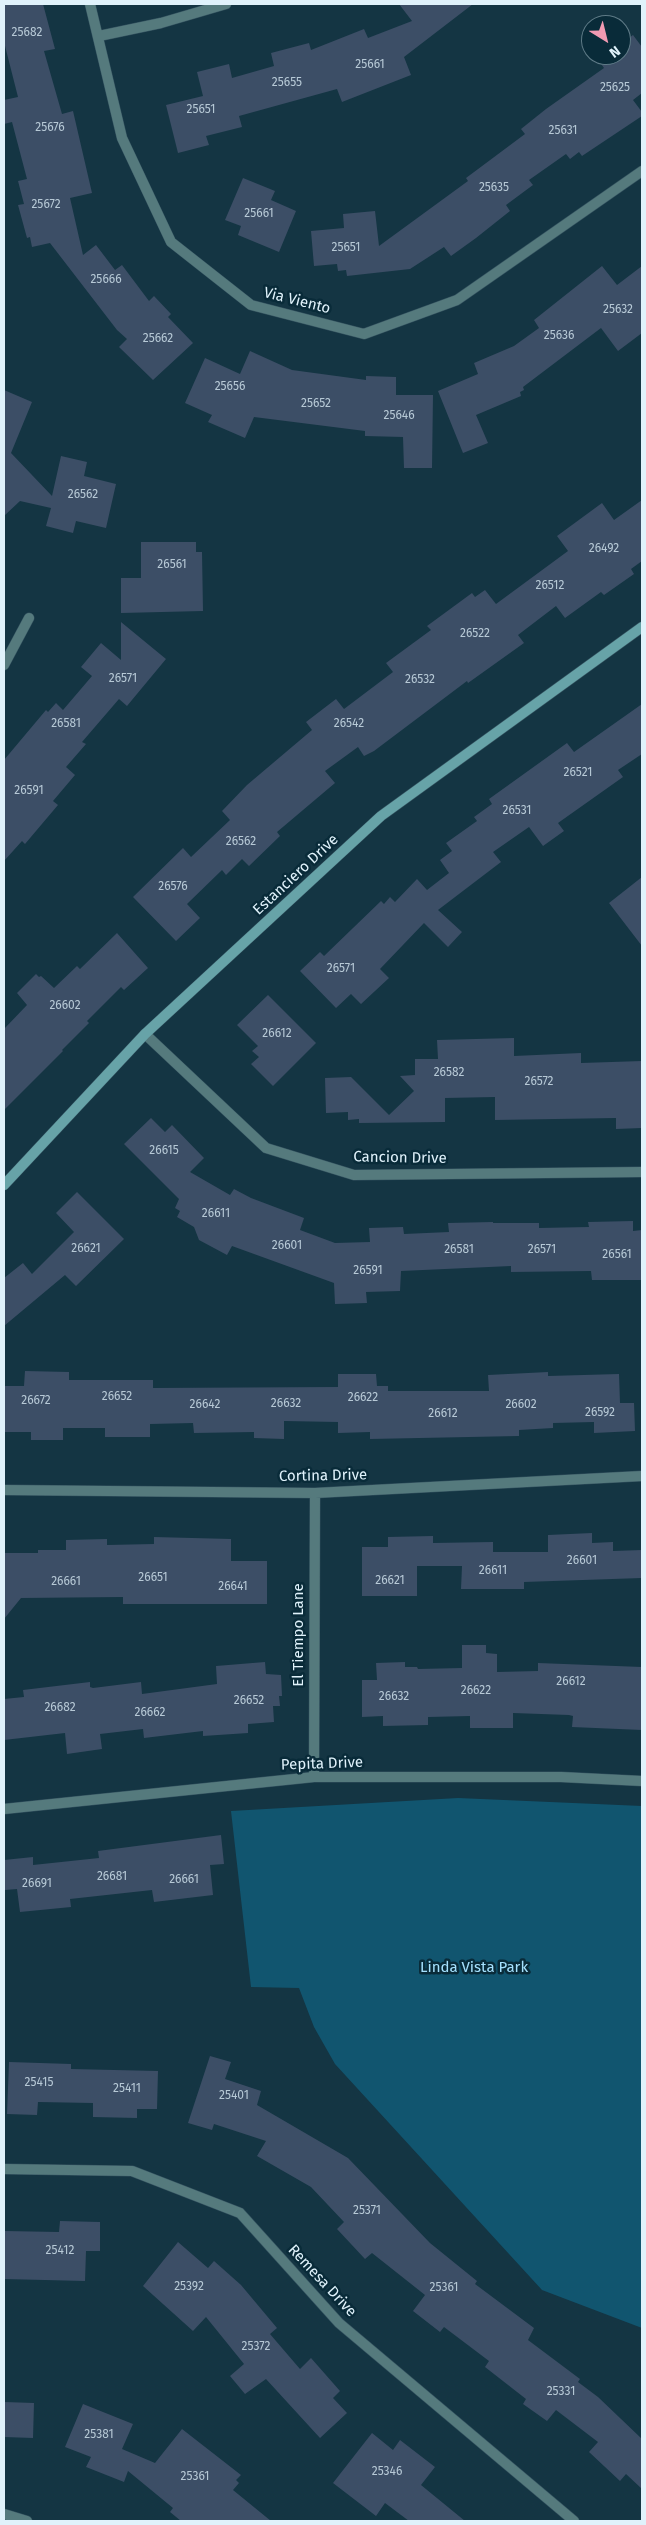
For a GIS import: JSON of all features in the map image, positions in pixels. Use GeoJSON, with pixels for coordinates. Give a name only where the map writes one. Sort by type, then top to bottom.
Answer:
{"type":"FeatureCollection","features":[{"type":"Feature","properties":{"kind":"street","name":"Via Viento"},"geometry":{"type":"LineString","coordinates":[[90,4],[122,138],[171,242],[252,305],[364,334],[457,300],[642,170]]}},
{"type":"Feature","properties":{"kind":"street"},"geometry":{"type":"LineString","coordinates":[[99,36],[161,22],[226,4]]}},
{"type":"Feature","properties":{"kind":"street"},"geometry":{"type":"LineString","coordinates":[[4,665],[29,618]]}},
{"type":"Feature","properties":{"kind":"street","name":"Estanciero Drive"},"geometry":{"type":"LineString","coordinates":[[4,1184],[145,1034],[381,816],[642,627]]}},
{"type":"Feature","properties":{"kind":"street","name":"Cancion Drive"},"geometry":{"type":"LineString","coordinates":[[145,1034],[266,1148],[354,1175],[642,1172]]}},
{"type":"Feature","properties":{"kind":"street","name":"Cortina Drive"},"geometry":{"type":"LineString","coordinates":[[4,1490],[315,1493],[642,1476]]}},
{"type":"Feature","properties":{"kind":"street","name":"El Tiempo Lane"},"geometry":{"type":"LineString","coordinates":[[314,1777],[315,1493]]}},
{"type":"Feature","properties":{"kind":"street","name":"Pepita Drive"},"geometry":{"type":"LineString","coordinates":[[4,1809],[314,1777],[561,1776],[642,1780]]}},
{"type":"Feature","properties":{"kind":"street","name":"Remesa Drive"},"geometry":{"type":"LineString","coordinates":[[4,2169],[132,2171],[240,2213],[339,2323],[574,2521]]}},
{"type":"Feature","properties":{"kind":"street"},"geometry":{"type":"LineString","coordinates":[[4,2514],[28,2521]]}},
{"type":"Feature","properties":{"kind":"green space","name":"Linda Vista Park"},"geometry":{"type":"Polygon","coordinates":[[[458,1798],[642,1806],[642,2328],[542,2290],[335,2064],[314,2027],[299,1988],[251,1987],[231,1811],[458,1798]]]}},
{"type":"Feature","properties":{"kind":"building"},"geometry":{"type":"Polygon","coordinates":[[[4,4],[43,4],[55,49],[44,51],[62,114],[73,111],[92,193],[70,198],[83,255],[96,245],[115,270],[122,265],[149,301],[154,296],[171,314],[168,317],[193,343],[153,380],[119,347],[127,339],[117,330],[50,243],[32,247],[30,237],[27,238],[18,205],[24,204],[18,181],[27,179],[12,122],[4,124],[4,100],[18,97],[4,42],[4,4]]]}},
{"type":"Feature","properties":{"kind":"building"},"geometry":{"type":"Polygon","coordinates":[[[399,4],[473,4],[404,57],[411,75],[342,102],[337,89],[239,116],[242,127],[206,136],[209,145],[178,153],[166,105],[203,96],[197,72],[229,64],[232,78],[274,66],[271,53],[309,43],[311,50],[364,29],[368,38],[412,21],[399,4]]]}},
{"type":"Feature","properties":{"kind":"building"},"geometry":{"type":"Polygon","coordinates":[[[633,35],[642,47],[642,93],[633,100],[642,112],[642,116],[582,156],[579,152],[570,159],[566,154],[529,180],[533,185],[506,205],[510,211],[476,238],[451,256],[444,247],[410,269],[347,276],[346,270],[338,271],[337,264],[314,266],[311,231],[344,228],[343,214],[375,211],[379,246],[468,181],[466,178],[525,134],[521,129],[604,68],[602,65],[631,65],[631,36],[633,35]]]}},
{"type":"Feature","properties":{"kind":"building"},"geometry":{"type":"Polygon","coordinates":[[[243,178],[275,191],[271,200],[296,211],[279,252],[238,235],[241,226],[225,220],[243,178]]]}},
{"type":"Feature","properties":{"kind":"building"},"geometry":{"type":"Polygon","coordinates":[[[602,266],[617,285],[642,266],[642,333],[618,351],[601,328],[523,387],[524,390],[520,392],[521,396],[476,415],[488,443],[463,453],[438,391],[478,374],[474,363],[514,346],[539,328],[534,320],[602,266]]]}},
{"type":"Feature","properties":{"kind":"building"},"geometry":{"type":"Polygon","coordinates":[[[250,351],[292,370],[366,380],[366,376],[396,377],[396,395],[433,395],[432,468],[404,468],[403,437],[365,436],[365,431],[254,417],[245,438],[208,422],[212,415],[185,403],[205,358],[240,374],[250,351]]]}},
{"type":"Feature","properties":{"kind":"building"},"geometry":{"type":"Polygon","coordinates":[[[4,390],[32,402],[11,453],[52,496],[61,456],[87,462],[84,476],[116,484],[106,528],[76,521],[73,533],[46,526],[51,508],[20,501],[4,516],[4,390]]]}},
{"type":"Feature","properties":{"kind":"building"},"geometry":{"type":"Polygon","coordinates":[[[642,500],[642,561],[631,569],[634,574],[604,595],[601,592],[565,618],[556,606],[518,635],[524,643],[468,683],[467,681],[374,751],[364,756],[358,747],[325,771],[335,783],[277,832],[280,836],[249,866],[242,859],[226,875],[222,870],[187,904],[200,918],[176,941],[133,897],[183,848],[191,857],[230,820],[222,811],[247,785],[312,730],[306,722],[336,699],[344,709],[393,672],[386,663],[431,630],[427,626],[472,593],[475,597],[485,590],[496,604],[568,551],[557,536],[602,503],[614,520],[642,500]]]}},
{"type":"Feature","properties":{"kind":"building"},"geometry":{"type":"Polygon","coordinates":[[[141,542],[196,542],[196,552],[202,552],[203,611],[121,613],[121,578],[141,578],[141,542]]]}},
{"type":"Feature","properties":{"kind":"building"},"geometry":{"type":"Polygon","coordinates":[[[121,622],[166,659],[127,706],[119,699],[82,742],[86,744],[66,767],[75,775],[53,801],[58,805],[25,844],[22,841],[4,861],[4,760],[46,710],[48,712],[56,703],[63,710],[92,676],[81,667],[101,643],[121,660],[121,622]]]}},
{"type":"Feature","properties":{"kind":"building"},"geometry":{"type":"Polygon","coordinates":[[[642,704],[642,754],[618,770],[623,777],[558,823],[564,831],[543,846],[529,827],[493,852],[501,862],[438,910],[462,932],[448,947],[424,923],[380,969],[389,978],[361,1004],[351,994],[336,1008],[300,971],[320,952],[324,956],[381,901],[384,904],[390,897],[395,902],[417,879],[427,890],[449,873],[440,860],[452,851],[446,843],[477,821],[474,817],[492,804],[489,799],[567,743],[574,752],[642,704]]]}},
{"type":"Feature","properties":{"kind":"building"},"geometry":{"type":"Polygon","coordinates":[[[642,877],[642,946],[609,903],[642,877]]]}},
{"type":"Feature","properties":{"kind":"building"},"geometry":{"type":"Polygon","coordinates":[[[117,933],[148,968],[124,990],[121,987],[87,1021],[89,1023],[63,1051],[4,1110],[4,1029],[27,1005],[17,993],[36,974],[54,988],[77,966],[80,969],[117,933]]]}},
{"type":"Feature","properties":{"kind":"building"},"geometry":{"type":"Polygon","coordinates":[[[268,995],[316,1043],[273,1086],[251,1064],[259,1057],[252,1051],[258,1046],[237,1025],[268,995]]]}},
{"type":"Feature","properties":{"kind":"building"},"geometry":{"type":"Polygon","coordinates":[[[514,1038],[514,1056],[581,1053],[581,1063],[642,1061],[642,1128],[616,1129],[616,1118],[495,1120],[495,1097],[445,1098],[445,1122],[359,1123],[359,1119],[348,1120],[348,1112],[326,1113],[325,1078],[351,1077],[389,1115],[414,1091],[400,1076],[415,1075],[415,1059],[438,1059],[437,1040],[514,1038]]]}},
{"type":"Feature","properties":{"kind":"building"},"geometry":{"type":"Polygon","coordinates":[[[151,1118],[165,1132],[172,1125],[204,1158],[190,1172],[230,1195],[234,1189],[251,1198],[304,1218],[300,1230],[335,1243],[370,1242],[369,1228],[403,1227],[404,1234],[449,1232],[448,1223],[539,1223],[539,1228],[589,1227],[588,1222],[633,1221],[633,1231],[642,1230],[642,1280],[592,1280],[591,1271],[511,1272],[511,1266],[401,1271],[400,1291],[366,1292],[367,1303],[335,1304],[334,1283],[232,1246],[227,1255],[199,1240],[194,1227],[177,1217],[180,1211],[175,1208],[179,1199],[124,1144],[151,1118]]]}},
{"type":"Feature","properties":{"kind":"building"},"geometry":{"type":"Polygon","coordinates":[[[77,1192],[124,1239],[76,1286],[65,1275],[4,1326],[4,1278],[23,1263],[32,1274],[74,1232],[56,1213],[77,1192]]]}},
{"type":"Feature","properties":{"kind":"building"},"geometry":{"type":"Polygon","coordinates":[[[25,1371],[69,1372],[69,1380],[153,1380],[153,1388],[338,1387],[338,1374],[376,1374],[377,1386],[388,1386],[388,1391],[489,1391],[488,1375],[548,1372],[548,1376],[619,1374],[620,1403],[634,1403],[635,1431],[594,1433],[594,1422],[553,1423],[553,1428],[519,1430],[519,1436],[370,1439],[370,1432],[338,1433],[338,1422],[284,1421],[284,1439],[254,1438],[254,1432],[194,1433],[193,1423],[150,1424],[150,1437],[105,1437],[105,1428],[63,1428],[63,1440],[31,1440],[31,1432],[4,1432],[4,1386],[24,1386],[25,1371]]]}},
{"type":"Feature","properties":{"kind":"building"},"geometry":{"type":"Polygon","coordinates":[[[592,1533],[592,1543],[613,1542],[613,1551],[642,1550],[642,1578],[524,1582],[524,1589],[461,1589],[462,1566],[417,1566],[417,1596],[362,1596],[362,1547],[388,1547],[388,1537],[433,1536],[433,1543],[493,1542],[493,1552],[548,1552],[548,1535],[592,1533]]]}},
{"type":"Feature","properties":{"kind":"building"},"geometry":{"type":"Polygon","coordinates":[[[154,1537],[231,1539],[231,1561],[267,1561],[267,1604],[123,1604],[123,1597],[21,1598],[4,1619],[4,1553],[38,1553],[38,1550],[66,1550],[66,1540],[107,1539],[107,1545],[154,1544],[154,1537]]]}},
{"type":"Feature","properties":{"kind":"building"},"geometry":{"type":"Polygon","coordinates":[[[462,1645],[486,1645],[486,1653],[497,1654],[497,1672],[538,1671],[538,1663],[642,1667],[642,1730],[572,1727],[573,1716],[569,1715],[513,1713],[513,1728],[470,1728],[470,1716],[428,1717],[428,1725],[383,1726],[383,1716],[362,1717],[362,1680],[377,1680],[376,1663],[405,1662],[405,1667],[417,1667],[418,1669],[462,1668],[462,1645]]]}},
{"type":"Feature","properties":{"kind":"building"},"geometry":{"type":"Polygon","coordinates":[[[265,1662],[266,1674],[281,1675],[282,1696],[279,1696],[280,1706],[273,1706],[274,1722],[248,1724],[248,1733],[203,1736],[203,1731],[144,1738],[143,1729],[100,1734],[102,1749],[67,1754],[65,1733],[4,1740],[4,1699],[24,1697],[23,1690],[90,1682],[90,1687],[93,1688],[141,1682],[142,1694],[217,1684],[216,1666],[265,1662]]]}},
{"type":"Feature","properties":{"kind":"building"},"geometry":{"type":"Polygon","coordinates":[[[221,1835],[224,1864],[210,1865],[213,1895],[154,1902],[152,1890],[70,1899],[71,1907],[20,1912],[17,1889],[5,1890],[4,1860],[33,1857],[33,1865],[99,1858],[98,1851],[221,1835]]]}},
{"type":"Feature","properties":{"kind":"building"},"geometry":{"type":"Polygon","coordinates":[[[210,2056],[231,2062],[225,2079],[261,2091],[257,2105],[348,2158],[430,2243],[477,2281],[475,2284],[534,2328],[528,2340],[580,2379],[578,2382],[598,2397],[642,2439],[642,2489],[626,2474],[620,2481],[589,2452],[598,2442],[556,2410],[547,2421],[523,2404],[526,2399],[485,2367],[489,2361],[444,2327],[440,2332],[413,2311],[425,2295],[372,2253],[365,2259],[337,2229],[344,2222],[311,2187],[257,2156],[266,2141],[214,2124],[212,2130],[188,2123],[210,2056]]]}},
{"type":"Feature","properties":{"kind":"building"},"geometry":{"type":"Polygon","coordinates":[[[9,2062],[71,2064],[71,2069],[158,2071],[157,2109],[137,2109],[137,2118],[93,2117],[93,2103],[38,2102],[37,2115],[7,2114],[9,2062]]]}},
{"type":"Feature","properties":{"kind":"building"},"geometry":{"type":"Polygon","coordinates":[[[60,2221],[100,2222],[100,2251],[86,2251],[85,2281],[4,2279],[4,2231],[59,2232],[60,2221]]]}},
{"type":"Feature","properties":{"kind":"building"},"geometry":{"type":"Polygon","coordinates":[[[178,2242],[208,2268],[214,2261],[241,2285],[277,2328],[270,2334],[300,2369],[311,2358],[340,2391],[333,2398],[347,2413],[320,2438],[266,2379],[245,2394],[230,2376],[244,2364],[206,2317],[193,2331],[143,2286],[178,2242]]]}},
{"type":"Feature","properties":{"kind":"building"},"geometry":{"type":"Polygon","coordinates":[[[4,2402],[34,2403],[33,2438],[4,2437],[4,2402]]]}},
{"type":"Feature","properties":{"kind":"building"},"geometry":{"type":"Polygon","coordinates":[[[83,2404],[133,2424],[122,2449],[155,2463],[182,2429],[241,2475],[236,2480],[239,2483],[233,2490],[271,2521],[181,2521],[170,2512],[173,2508],[128,2471],[124,2482],[86,2467],[91,2457],[65,2447],[83,2404]]]}},
{"type":"Feature","properties":{"kind":"building"},"geometry":{"type":"Polygon","coordinates":[[[372,2433],[393,2450],[400,2440],[435,2467],[421,2485],[465,2521],[409,2521],[385,2503],[376,2516],[333,2483],[372,2433]]]}}]}
